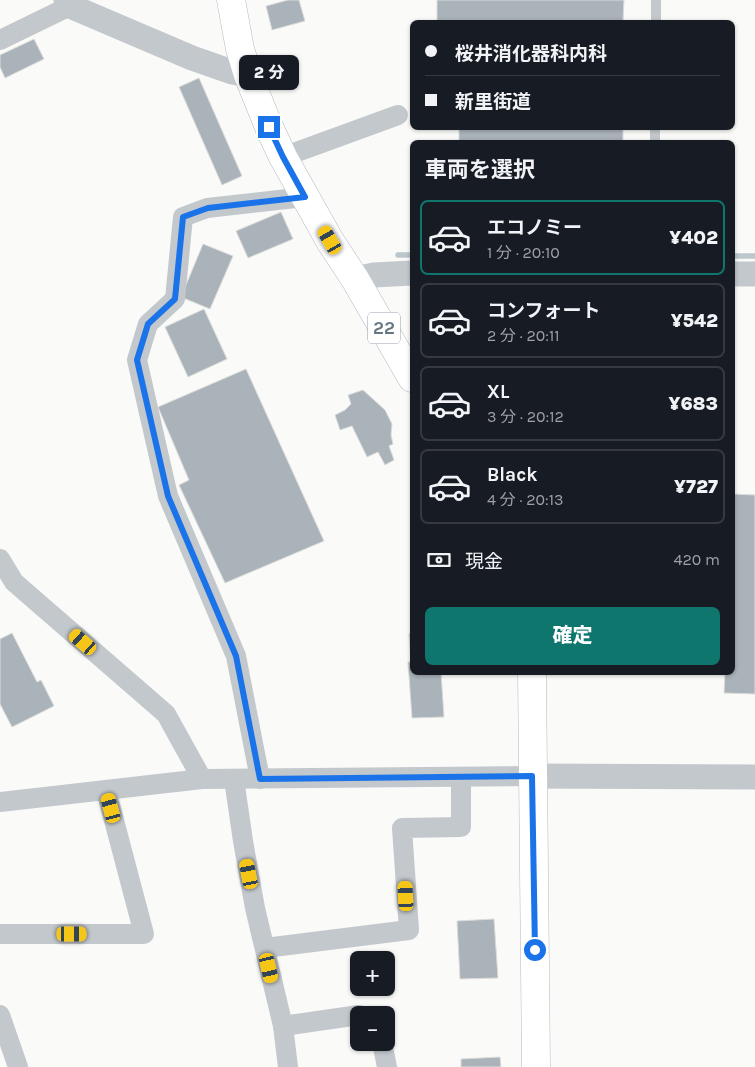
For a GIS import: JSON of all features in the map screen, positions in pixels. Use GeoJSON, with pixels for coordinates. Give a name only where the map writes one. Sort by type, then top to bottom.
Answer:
{"type":"FeatureCollection","features":[{"type":"Feature","properties":{"kind":"main road","name":"22"},"geometry":{"type":"LineString","coordinates":[[231,0],[240,49],[248,75],[283,157],[410,375]]}},
{"type":"Feature","properties":{"kind":"main road"},"geometry":{"type":"LineString","coordinates":[[532,675],[536,1067]]}},
{"type":"Feature","properties":{"kind":"street"},"geometry":{"type":"LineString","coordinates":[[0,40],[68,3],[192,58],[232,72],[248,75]]}},
{"type":"Feature","properties":{"kind":"street"},"geometry":{"type":"LineString","coordinates":[[283,157],[398,115]]}},
{"type":"Feature","properties":{"kind":"street"},"geometry":{"type":"LineString","coordinates":[[260,779],[236,656],[168,496],[137,360],[148,324],[175,299],[183,217],[208,208],[305,197]]}},
{"type":"Feature","properties":{"kind":"street"},"geometry":{"type":"LineString","coordinates":[[355,279],[374,275],[410,272]]}},
{"type":"Feature","properties":{"kind":"street"},"geometry":{"type":"LineString","coordinates":[[735,274],[755,274]]}},
{"type":"Feature","properties":{"kind":"street"},"geometry":{"type":"LineString","coordinates":[[0,559],[14,582],[166,714],[202,779]]}},
{"type":"Feature","properties":{"kind":"street"},"geometry":{"type":"LineString","coordinates":[[265,948],[409,930],[402,828],[460,827],[461,776]]}},
{"type":"Feature","properties":{"kind":"street"},"geometry":{"type":"LineString","coordinates":[[0,802],[202,779],[461,776],[755,777]]}},
{"type":"Feature","properties":{"kind":"street"},"geometry":{"type":"LineString","coordinates":[[234,779],[255,908],[283,1026],[288,1067]]}},
{"type":"Feature","properties":{"kind":"street"},"geometry":{"type":"LineString","coordinates":[[0,934],[144,934],[106,790]]}},
{"type":"Feature","properties":{"kind":"street"},"geometry":{"type":"LineString","coordinates":[[0,1015],[18,1067]]}},
{"type":"Feature","properties":{"kind":"street"},"geometry":{"type":"LineString","coordinates":[[283,1026],[350,1016]]}},
{"type":"Feature","properties":{"kind":"street"},"geometry":{"type":"LineString","coordinates":[[384,1051],[387,1067]]}},
{"type":"Feature","properties":{"kind":"lane"},"geometry":{"type":"LineString","coordinates":[[656,0],[656,20]]}},
{"type":"Feature","properties":{"kind":"building"},"geometry":{"type":"Polygon","coordinates":[[[288,0],[299,0],[305,21],[272,30],[266,6],[288,0]]]}},
{"type":"Feature","properties":{"kind":"building"},"geometry":{"type":"Polygon","coordinates":[[[437,0],[624,0],[623,20],[437,20],[437,0]]]}},
{"type":"Feature","properties":{"kind":"building"},"geometry":{"type":"Polygon","coordinates":[[[34,39],[44,59],[5,78],[0,67],[0,55],[34,39]]]}},
{"type":"Feature","properties":{"kind":"building"},"geometry":{"type":"Polygon","coordinates":[[[199,78],[242,176],[222,185],[179,87],[199,78]]]}},
{"type":"Feature","properties":{"kind":"building"},"geometry":{"type":"Polygon","coordinates":[[[459,130],[623,130],[623,140],[459,140],[459,130]]]}},
{"type":"Feature","properties":{"kind":"building"},"geometry":{"type":"Polygon","coordinates":[[[281,212],[293,239],[248,258],[236,231],[281,212]]]}},
{"type":"Feature","properties":{"kind":"building"},"geometry":{"type":"Polygon","coordinates":[[[203,244],[233,256],[210,309],[181,297],[203,244]]]}},
{"type":"Feature","properties":{"kind":"building"},"geometry":{"type":"Polygon","coordinates":[[[204,309],[227,359],[188,377],[165,327],[204,309]]]}},
{"type":"Feature","properties":{"kind":"building"},"geometry":{"type":"Polygon","coordinates":[[[246,369],[324,541],[225,583],[179,485],[189,480],[158,407],[246,369]]]}},
{"type":"Feature","properties":{"kind":"building"},"geometry":{"type":"Polygon","coordinates":[[[363,390],[385,410],[392,424],[391,435],[393,444],[389,446],[394,460],[385,465],[378,452],[367,457],[352,426],[340,430],[335,415],[345,410],[351,404],[348,395],[363,390]]]}},
{"type":"Feature","properties":{"kind":"building"},"geometry":{"type":"Polygon","coordinates":[[[735,494],[755,495],[755,694],[724,693],[725,675],[735,675],[735,494]]]}},
{"type":"Feature","properties":{"kind":"building"},"geometry":{"type":"Polygon","coordinates":[[[12,633],[37,682],[41,680],[54,706],[12,727],[0,704],[0,639],[12,633]]]}},
{"type":"Feature","properties":{"kind":"building"},"geometry":{"type":"Polygon","coordinates":[[[408,662],[410,662],[410,675],[441,675],[444,717],[412,718],[408,662]]]}},
{"type":"Feature","properties":{"kind":"building"},"geometry":{"type":"Polygon","coordinates":[[[494,919],[498,978],[460,979],[457,921],[494,919]]]}},
{"type":"Feature","properties":{"kind":"building"},"geometry":{"type":"Polygon","coordinates":[[[500,1057],[501,1067],[461,1067],[461,1059],[500,1057]]]}},
{"type":"Feature","properties":{"kind":"waterway"},"geometry":{"type":"LineString","coordinates":[[398,255],[410,255]]}},
{"type":"Feature","properties":{"kind":"waterway"},"geometry":{"type":"LineString","coordinates":[[735,256],[755,256]]}},
{"type":"Feature","properties":{"kind":"route"},"geometry":{"type":"LineString","coordinates":[[269,127],[305,197],[208,208],[183,217],[175,299],[148,324],[137,360],[168,496],[236,656],[260,779],[532,776],[535,950]]}}]}
